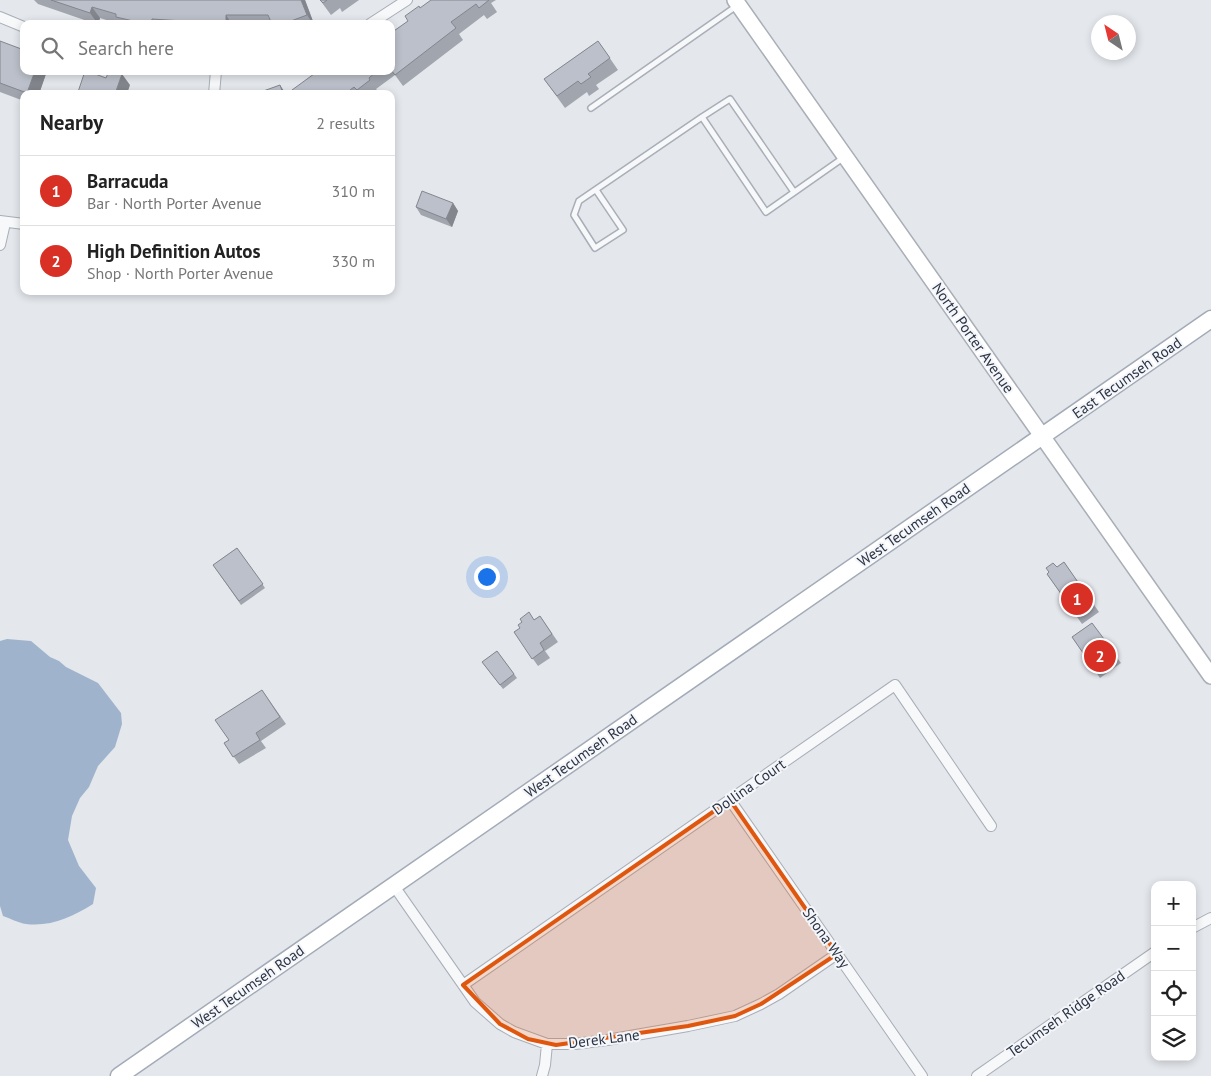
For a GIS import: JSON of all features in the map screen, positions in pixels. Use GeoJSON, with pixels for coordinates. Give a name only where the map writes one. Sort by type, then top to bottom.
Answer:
{"type":"FeatureCollection","features":[{"type":"Feature","properties":{"kind":"main road","name":"North Porter Avenue"},"geometry":{"type":"LineString","coordinates":[[736,2],[1211,676]]}},
{"type":"Feature","properties":{"kind":"main road","name":"East Tecumseh Road"},"geometry":{"type":"LineString","coordinates":[[1043,436],[1211,319]]}},
{"type":"Feature","properties":{"kind":"main road","name":"West Tecumseh Road"},"geometry":{"type":"LineString","coordinates":[[119,1076],[1043,436]]}},
{"type":"Feature","properties":{"kind":"street"},"geometry":{"type":"LineString","coordinates":[[376,20],[407,0]]}},
{"type":"Feature","properties":{"kind":"street"},"geometry":{"type":"LineString","coordinates":[[0,17],[20,25]]}},
{"type":"Feature","properties":{"kind":"street"},"geometry":{"type":"LineString","coordinates":[[214,90],[216,75]]}},
{"type":"Feature","properties":{"kind":"street"},"geometry":{"type":"LineString","coordinates":[[0,245],[2,222],[20,224]]}},
{"type":"Feature","properties":{"kind":"street","name":"Dollina Court"},"geometry":{"type":"LineString","coordinates":[[463,985],[895,685],[991,826]]}},
{"type":"Feature","properties":{"kind":"street","name":"Shona Way"},"geometry":{"type":"LineString","coordinates":[[730,800],[922,1076]]}},
{"type":"Feature","properties":{"kind":"street","name":"Derek Lane"},"geometry":{"type":"LineString","coordinates":[[394,886],[475,1002],[500,1024],[521,1036],[547,1044],[583,1043],[688,1026],[735,1016],[767,1001],[837,954]]}},
{"type":"Feature","properties":{"kind":"street"},"geometry":{"type":"LineString","coordinates":[[1196,926],[1211,918]]}},
{"type":"Feature","properties":{"kind":"street","name":"Tecumseh Ridge Road"},"geometry":{"type":"LineString","coordinates":[[977,1076],[1151,955]]}},
{"type":"Feature","properties":{"kind":"street"},"geometry":{"type":"LineString","coordinates":[[542,1076],[547,1044]]}},
{"type":"Feature","properties":{"kind":"lane"},"geometry":{"type":"LineString","coordinates":[[592,108],[736,2]]}},
{"type":"Feature","properties":{"kind":"lane"},"geometry":{"type":"LineString","coordinates":[[596,190],[623,230],[595,248],[574,215],[579,202],[596,190],[702,117],[730,99],[794,192]]}},
{"type":"Feature","properties":{"kind":"lane"},"geometry":{"type":"LineString","coordinates":[[702,117],[766,212],[846,156]]}},
{"type":"Feature","properties":{"kind":"highlighted area"},"geometry":{"type":"Polygon","coordinates":[[[730,800],[837,954],[761,1004],[735,1016],[688,1026],[556,1045],[528,1039],[500,1024],[463,985],[730,800]]]}},
{"type":"Feature","properties":{"kind":"water"},"geometry":{"type":"Polygon","coordinates":[[[7,639],[31,641],[50,657],[98,683],[121,713],[122,724],[115,747],[98,766],[89,787],[80,798],[72,816],[68,840],[79,866],[96,888],[93,904],[69,917],[44,924],[23,923],[3,916],[0,906],[0,641],[7,639]]]}},
{"type":"Feature","properties":{"kind":"building"},"geometry":{"type":"Polygon","coordinates":[[[51,0],[301,0],[307,15],[294,20],[270,20],[268,15],[226,15],[226,20],[129,20],[92,7],[90,13],[51,0]]]}},
{"type":"Feature","properties":{"kind":"building"},"geometry":{"type":"Polygon","coordinates":[[[431,0],[489,0],[479,8],[476,4],[451,22],[456,28],[395,75],[395,30],[408,21],[405,16],[419,6],[420,8],[431,0]]]}},
{"type":"Feature","properties":{"kind":"building"},"geometry":{"type":"Polygon","coordinates":[[[0,41],[20,48],[20,75],[34,75],[28,90],[20,90],[0,83],[0,41]]]}},
{"type":"Feature","properties":{"kind":"building"},"geometry":{"type":"Polygon","coordinates":[[[598,41],[610,58],[588,74],[591,77],[581,84],[578,81],[557,96],[544,79],[598,41]]]}},
{"type":"Feature","properties":{"kind":"building"},"geometry":{"type":"Polygon","coordinates":[[[84,75],[98,75],[106,78],[107,75],[122,75],[116,90],[79,90],[84,75]]]}},
{"type":"Feature","properties":{"kind":"building"},"geometry":{"type":"Polygon","coordinates":[[[313,75],[372,75],[369,78],[370,80],[357,90],[354,87],[350,90],[292,90],[313,75]]]}},
{"type":"Feature","properties":{"kind":"building"},"geometry":{"type":"Polygon","coordinates":[[[280,85],[282,90],[266,90],[280,85]]]}},
{"type":"Feature","properties":{"kind":"building"},"geometry":{"type":"Polygon","coordinates":[[[422,191],[453,203],[446,219],[416,207],[422,191]]]}},
{"type":"Feature","properties":{"kind":"building"},"geometry":{"type":"Polygon","coordinates":[[[237,548],[263,584],[239,601],[213,565],[237,548]]]}},
{"type":"Feature","properties":{"kind":"building"},"geometry":{"type":"Polygon","coordinates":[[[1064,562],[1091,601],[1074,612],[1047,574],[1049,572],[1046,568],[1053,563],[1057,567],[1064,562]]]}},
{"type":"Feature","properties":{"kind":"building"},"geometry":{"type":"Polygon","coordinates":[[[529,612],[534,620],[540,616],[552,634],[540,643],[544,650],[532,659],[514,632],[520,628],[518,625],[522,622],[520,619],[529,612]]]}},
{"type":"Feature","properties":{"kind":"building"},"geometry":{"type":"Polygon","coordinates":[[[1092,623],[1113,651],[1092,666],[1072,637],[1092,623]]]}},
{"type":"Feature","properties":{"kind":"building"},"geometry":{"type":"Polygon","coordinates":[[[497,651],[514,674],[500,685],[482,662],[497,651]]]}},
{"type":"Feature","properties":{"kind":"building"},"geometry":{"type":"Polygon","coordinates":[[[262,690],[280,717],[256,733],[260,740],[233,757],[224,743],[229,740],[215,720],[262,690]]]}},
{"type":"Feature","properties":{"kind":"place","name":"Barracuda"},"geometry":{"type":"Point","coordinates":[1077,599]}},
{"type":"Feature","properties":{"kind":"place","name":"High Definition Autos"},"geometry":{"type":"Point","coordinates":[1100,656]}}]}
